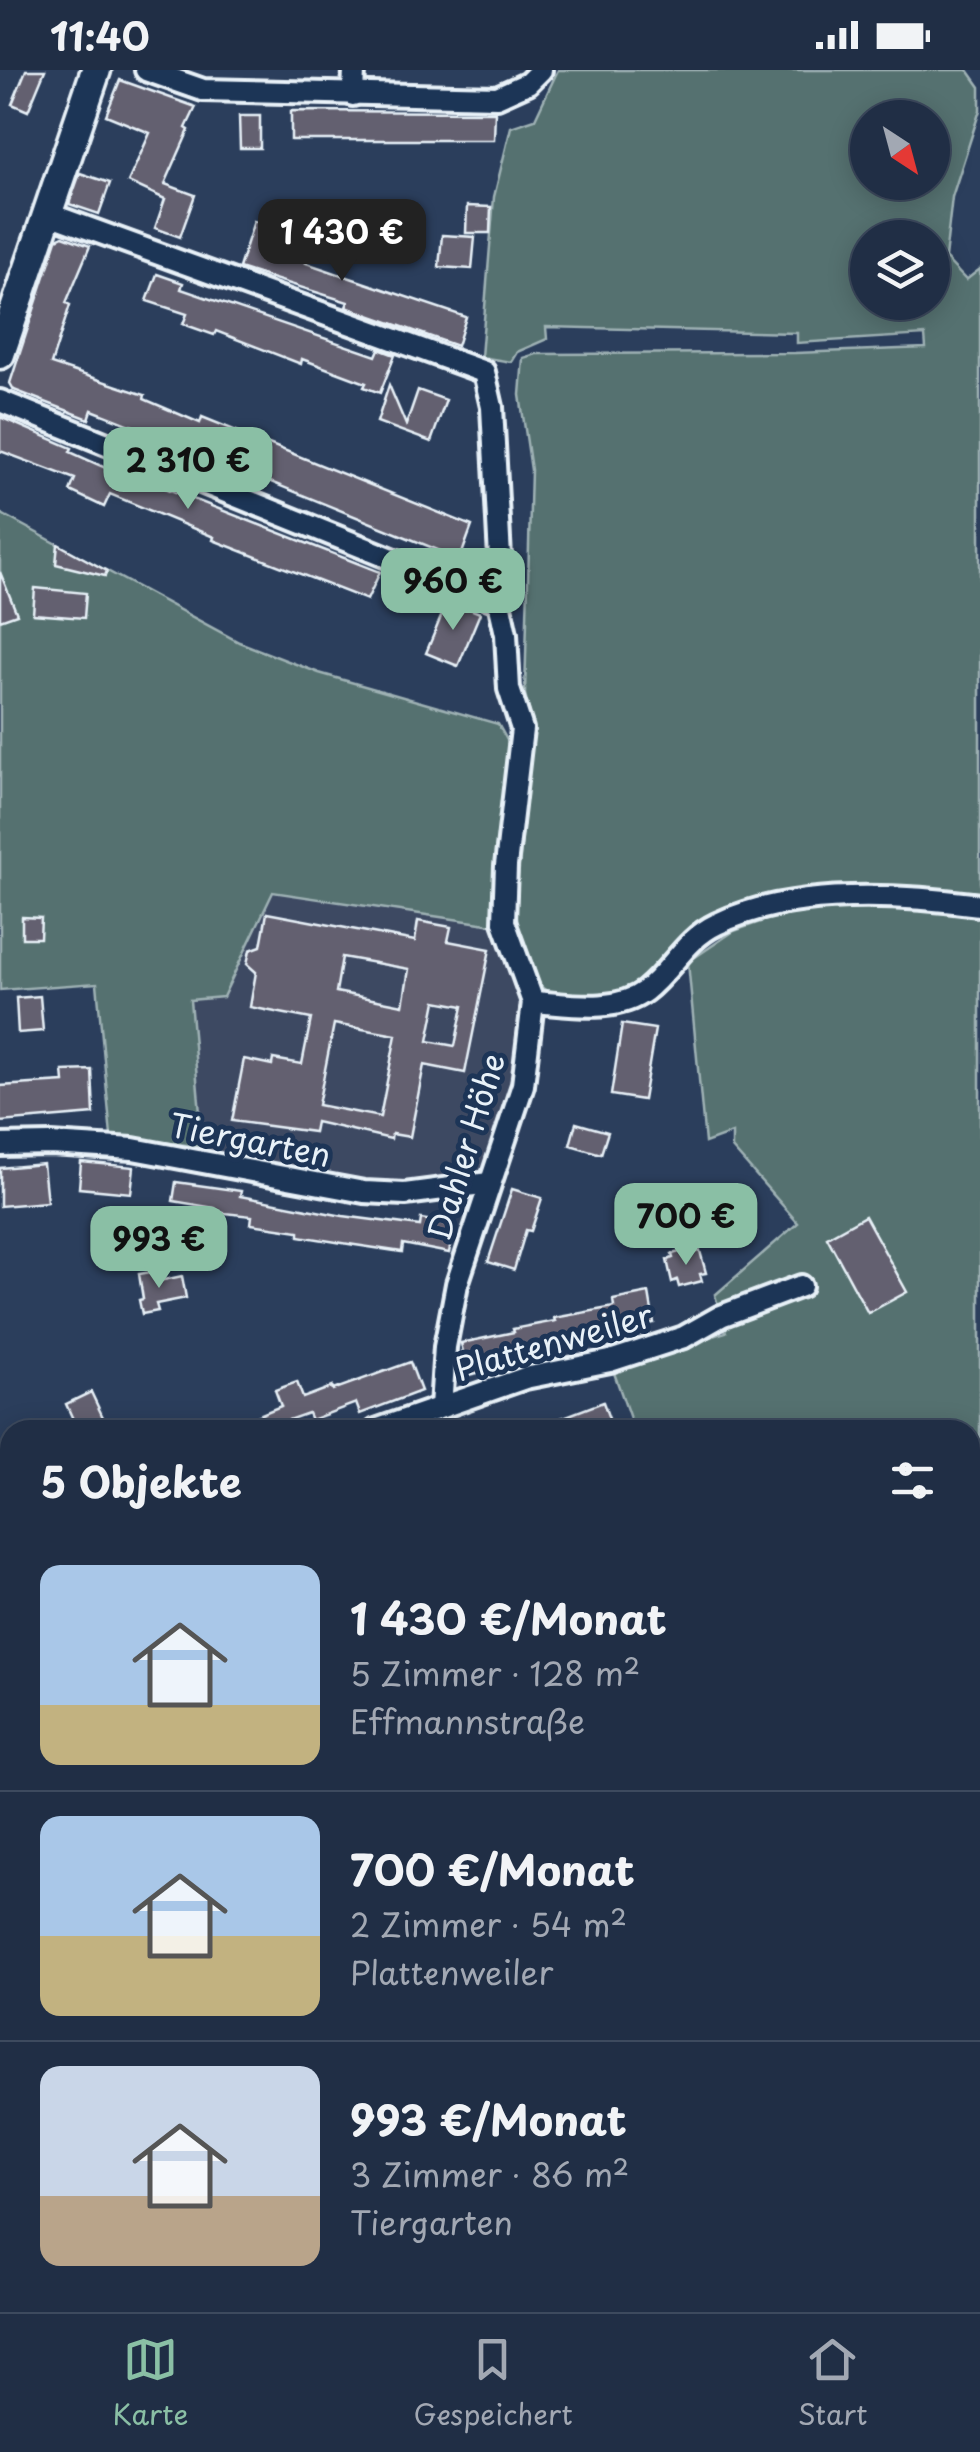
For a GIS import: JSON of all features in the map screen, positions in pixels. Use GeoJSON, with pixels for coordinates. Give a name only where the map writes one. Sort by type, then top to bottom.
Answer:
{"type":"FeatureCollection","features":[{"type":"Feature","properties":{"kind":"main road"},"geometry":{"type":"LineString","coordinates":[[0,354],[96,70]]}},
{"type":"Feature","properties":{"kind":"street"},"geometry":{"type":"LineString","coordinates":[[146,70],[203,90],[497,97],[528,83],[541,70]]}},
{"type":"Feature","properties":{"kind":"street"},"geometry":{"type":"LineString","coordinates":[[354,70],[354,95]]}},
{"type":"Feature","properties":{"kind":"street","name":"Dahler Höhe"},"geometry":{"type":"LineString","coordinates":[[46,213],[484,372],[492,407],[499,602],[506,634],[509,689],[522,729],[506,866],[504,922],[533,1002],[524,1085],[457,1284],[445,1347],[441,1407]]}},
{"type":"Feature","properties":{"kind":"street"},"geometry":{"type":"LineString","coordinates":[[0,401],[499,602]]}},
{"type":"Feature","properties":{"kind":"street"},"geometry":{"type":"LineString","coordinates":[[533,1002],[602,1006],[629,1000],[645,991],[678,954],[712,925],[750,909],[854,898],[980,905]]}},
{"type":"Feature","properties":{"kind":"street","name":"Tiergarten"},"geometry":{"type":"LineString","coordinates":[[0,1145],[132,1149],[364,1192],[405,1194],[489,1183]]}},
{"type":"Feature","properties":{"kind":"street","name":"Plattenweiler"},"geometry":{"type":"LineString","coordinates":[[404,1420],[525,1378],[610,1361],[684,1337],[722,1316],[801,1286]]}},
{"type":"Feature","properties":{"kind":"shaded area"},"geometry":{"type":"Polygon","coordinates":[[[273,892],[494,925],[524,999],[521,1071],[485,1164],[477,1170],[418,1183],[363,1185],[204,1154],[190,999],[223,997],[273,892]]]}},
{"type":"Feature","properties":{"kind":"green space"},"geometry":{"type":"Polygon","coordinates":[[[558,70],[968,70],[980,87],[980,110],[952,197],[949,220],[850,220],[850,320],[950,320],[950,263],[966,280],[980,269],[980,901],[877,894],[707,923],[641,986],[608,998],[578,1001],[545,990],[537,983],[515,909],[533,726],[525,694],[531,470],[520,395],[523,358],[536,354],[926,348],[925,335],[797,343],[797,333],[546,327],[547,339],[517,352],[511,362],[481,357],[494,197],[511,127],[535,119],[558,70]]]}},
{"type":"Feature","properties":{"kind":"green space"},"geometry":{"type":"Polygon","coordinates":[[[0,513],[239,642],[319,673],[498,724],[513,751],[494,925],[273,892],[223,997],[190,1000],[203,1147],[111,1136],[97,983],[0,990],[0,513]]]}},
{"type":"Feature","properties":{"kind":"green space"},"geometry":{"type":"Polygon","coordinates":[[[878,903],[980,911],[980,1420],[631,1420],[612,1367],[726,1332],[715,1295],[798,1223],[732,1148],[732,1133],[705,1143],[688,962],[734,931],[789,912],[878,903]]]}},
{"type":"Feature","properties":{"kind":"building"},"geometry":{"type":"Polygon","coordinates":[[[26,70],[45,70],[28,111],[12,104],[26,70]]]}},
{"type":"Feature","properties":{"kind":"building"},"geometry":{"type":"Polygon","coordinates":[[[120,80],[196,107],[165,184],[195,195],[180,237],[155,228],[165,199],[128,182],[150,133],[106,115],[120,80]]]}},
{"type":"Feature","properties":{"kind":"building"},"geometry":{"type":"Polygon","coordinates":[[[291,111],[495,112],[494,140],[291,140],[291,111]]]}},
{"type":"Feature","properties":{"kind":"building"},"geometry":{"type":"Polygon","coordinates":[[[239,116],[260,116],[260,148],[240,148],[239,116]]]}},
{"type":"Feature","properties":{"kind":"building"},"geometry":{"type":"Polygon","coordinates":[[[80,173],[110,183],[99,214],[69,204],[80,173]]]}},
{"type":"Feature","properties":{"kind":"building"},"geometry":{"type":"Polygon","coordinates":[[[467,206],[491,207],[490,233],[466,233],[467,206]]]}},
{"type":"Feature","properties":{"kind":"building"},"geometry":{"type":"Polygon","coordinates":[[[271,211],[295,219],[284,250],[308,258],[306,263],[466,317],[457,346],[346,307],[348,302],[239,268],[254,221],[266,225],[271,211]]]}},
{"type":"Feature","properties":{"kind":"building"},"geometry":{"type":"Polygon","coordinates":[[[442,235],[475,237],[472,269],[439,267],[442,235]]]}},
{"type":"Feature","properties":{"kind":"building"},"geometry":{"type":"Polygon","coordinates":[[[63,236],[90,246],[66,303],[70,305],[51,364],[145,395],[144,399],[200,423],[202,417],[472,526],[460,559],[92,410],[89,419],[14,390],[10,383],[57,239],[63,236]]]}},
{"type":"Feature","properties":{"kind":"building"},"geometry":{"type":"Polygon","coordinates":[[[157,274],[183,283],[181,289],[376,356],[379,349],[395,355],[380,393],[364,387],[366,383],[302,359],[301,364],[216,331],[214,335],[183,324],[187,314],[147,301],[157,274]]]}},
{"type":"Feature","properties":{"kind":"building"},"geometry":{"type":"Polygon","coordinates":[[[389,385],[406,425],[418,390],[446,400],[431,442],[377,422],[389,385]]]}},
{"type":"Feature","properties":{"kind":"building"},"geometry":{"type":"Polygon","coordinates":[[[0,417],[72,448],[70,452],[130,479],[132,475],[380,572],[367,600],[213,540],[214,537],[110,494],[104,507],[70,491],[75,479],[0,451],[0,417]]]}},
{"type":"Feature","properties":{"kind":"building"},"geometry":{"type":"Polygon","coordinates":[[[58,544],[107,571],[105,576],[56,564],[58,544]]]}},
{"type":"Feature","properties":{"kind":"building"},"geometry":{"type":"Polygon","coordinates":[[[0,572],[17,614],[0,620],[0,572]]]}},
{"type":"Feature","properties":{"kind":"building"},"geometry":{"type":"Polygon","coordinates":[[[35,588],[86,593],[84,618],[33,614],[35,588]]]}},
{"type":"Feature","properties":{"kind":"building"},"geometry":{"type":"Polygon","coordinates":[[[448,600],[480,613],[458,666],[426,653],[448,600]]]}},
{"type":"Feature","properties":{"kind":"building"},"geometry":{"type":"Polygon","coordinates":[[[267,913],[415,941],[418,921],[451,927],[448,941],[490,949],[465,1073],[424,1065],[410,1137],[392,1134],[391,1139],[316,1122],[314,1132],[232,1121],[244,1059],[272,1065],[273,1059],[302,1064],[311,1019],[250,1007],[256,972],[247,964],[250,950],[261,946],[267,913]],[[342,957],[336,992],[403,1005],[409,969],[342,957]],[[436,1001],[428,1041],[455,1046],[463,1006],[436,1001]],[[334,1024],[318,1105],[380,1117],[396,1035],[334,1024]]]}},
{"type":"Feature","properties":{"kind":"building"},"geometry":{"type":"Polygon","coordinates":[[[22,917],[41,918],[40,938],[22,938],[22,917]]]}},
{"type":"Feature","properties":{"kind":"building"},"geometry":{"type":"Polygon","coordinates":[[[40,996],[43,1031],[18,1033],[16,998],[40,996]]]}},
{"type":"Feature","properties":{"kind":"building"},"geometry":{"type":"Polygon","coordinates":[[[622,1024],[655,1029],[643,1100],[611,1095],[622,1024]]]}},
{"type":"Feature","properties":{"kind":"building"},"geometry":{"type":"Polygon","coordinates":[[[92,1070],[94,1114],[0,1122],[0,1086],[64,1082],[63,1071],[92,1070]]]}},
{"type":"Feature","properties":{"kind":"building"},"geometry":{"type":"Polygon","coordinates":[[[576,1123],[608,1132],[601,1154],[570,1145],[576,1123]]]}},
{"type":"Feature","properties":{"kind":"building"},"geometry":{"type":"Polygon","coordinates":[[[81,1162],[134,1167],[131,1193],[79,1188],[81,1162]]]}},
{"type":"Feature","properties":{"kind":"building"},"geometry":{"type":"Polygon","coordinates":[[[43,1164],[47,1202],[0,1206],[0,1168],[43,1164]]]}},
{"type":"Feature","properties":{"kind":"building"},"geometry":{"type":"Polygon","coordinates":[[[176,1182],[241,1191],[240,1196],[343,1216],[420,1226],[421,1219],[454,1225],[449,1253],[403,1244],[402,1252],[299,1236],[299,1231],[251,1224],[252,1216],[173,1201],[176,1182]]]}},
{"type":"Feature","properties":{"kind":"building"},"geometry":{"type":"Polygon","coordinates":[[[512,1189],[542,1198],[531,1231],[526,1230],[514,1270],[488,1262],[512,1189]]]}},
{"type":"Feature","properties":{"kind":"building"},"geometry":{"type":"Polygon","coordinates":[[[865,1216],[907,1292],[868,1313],[827,1237],[865,1216]]]}},
{"type":"Feature","properties":{"kind":"building"},"geometry":{"type":"Polygon","coordinates":[[[691,1249],[692,1253],[700,1251],[706,1273],[700,1274],[702,1281],[679,1287],[677,1280],[672,1282],[667,1260],[673,1258],[672,1254],[691,1249]]]}},
{"type":"Feature","properties":{"kind":"building"},"geometry":{"type":"Polygon","coordinates":[[[157,1271],[159,1281],[182,1276],[186,1298],[156,1304],[158,1311],[142,1314],[139,1274],[157,1271]]]}},
{"type":"Feature","properties":{"kind":"building"},"geometry":{"type":"Polygon","coordinates":[[[649,1293],[654,1323],[593,1334],[594,1344],[505,1360],[506,1367],[468,1375],[461,1343],[555,1321],[554,1318],[614,1307],[613,1300],[649,1293]]]}},
{"type":"Feature","properties":{"kind":"building"},"geometry":{"type":"Polygon","coordinates":[[[410,1362],[421,1391],[360,1414],[356,1403],[311,1420],[308,1413],[288,1420],[247,1420],[281,1406],[275,1390],[297,1382],[303,1398],[332,1387],[333,1390],[410,1362]]]}},
{"type":"Feature","properties":{"kind":"building"},"geometry":{"type":"Polygon","coordinates":[[[91,1392],[104,1420],[73,1420],[66,1404],[91,1392]]]}},
{"type":"Feature","properties":{"kind":"building"},"geometry":{"type":"Polygon","coordinates":[[[603,1402],[609,1420],[562,1420],[603,1402]]]}}]}
